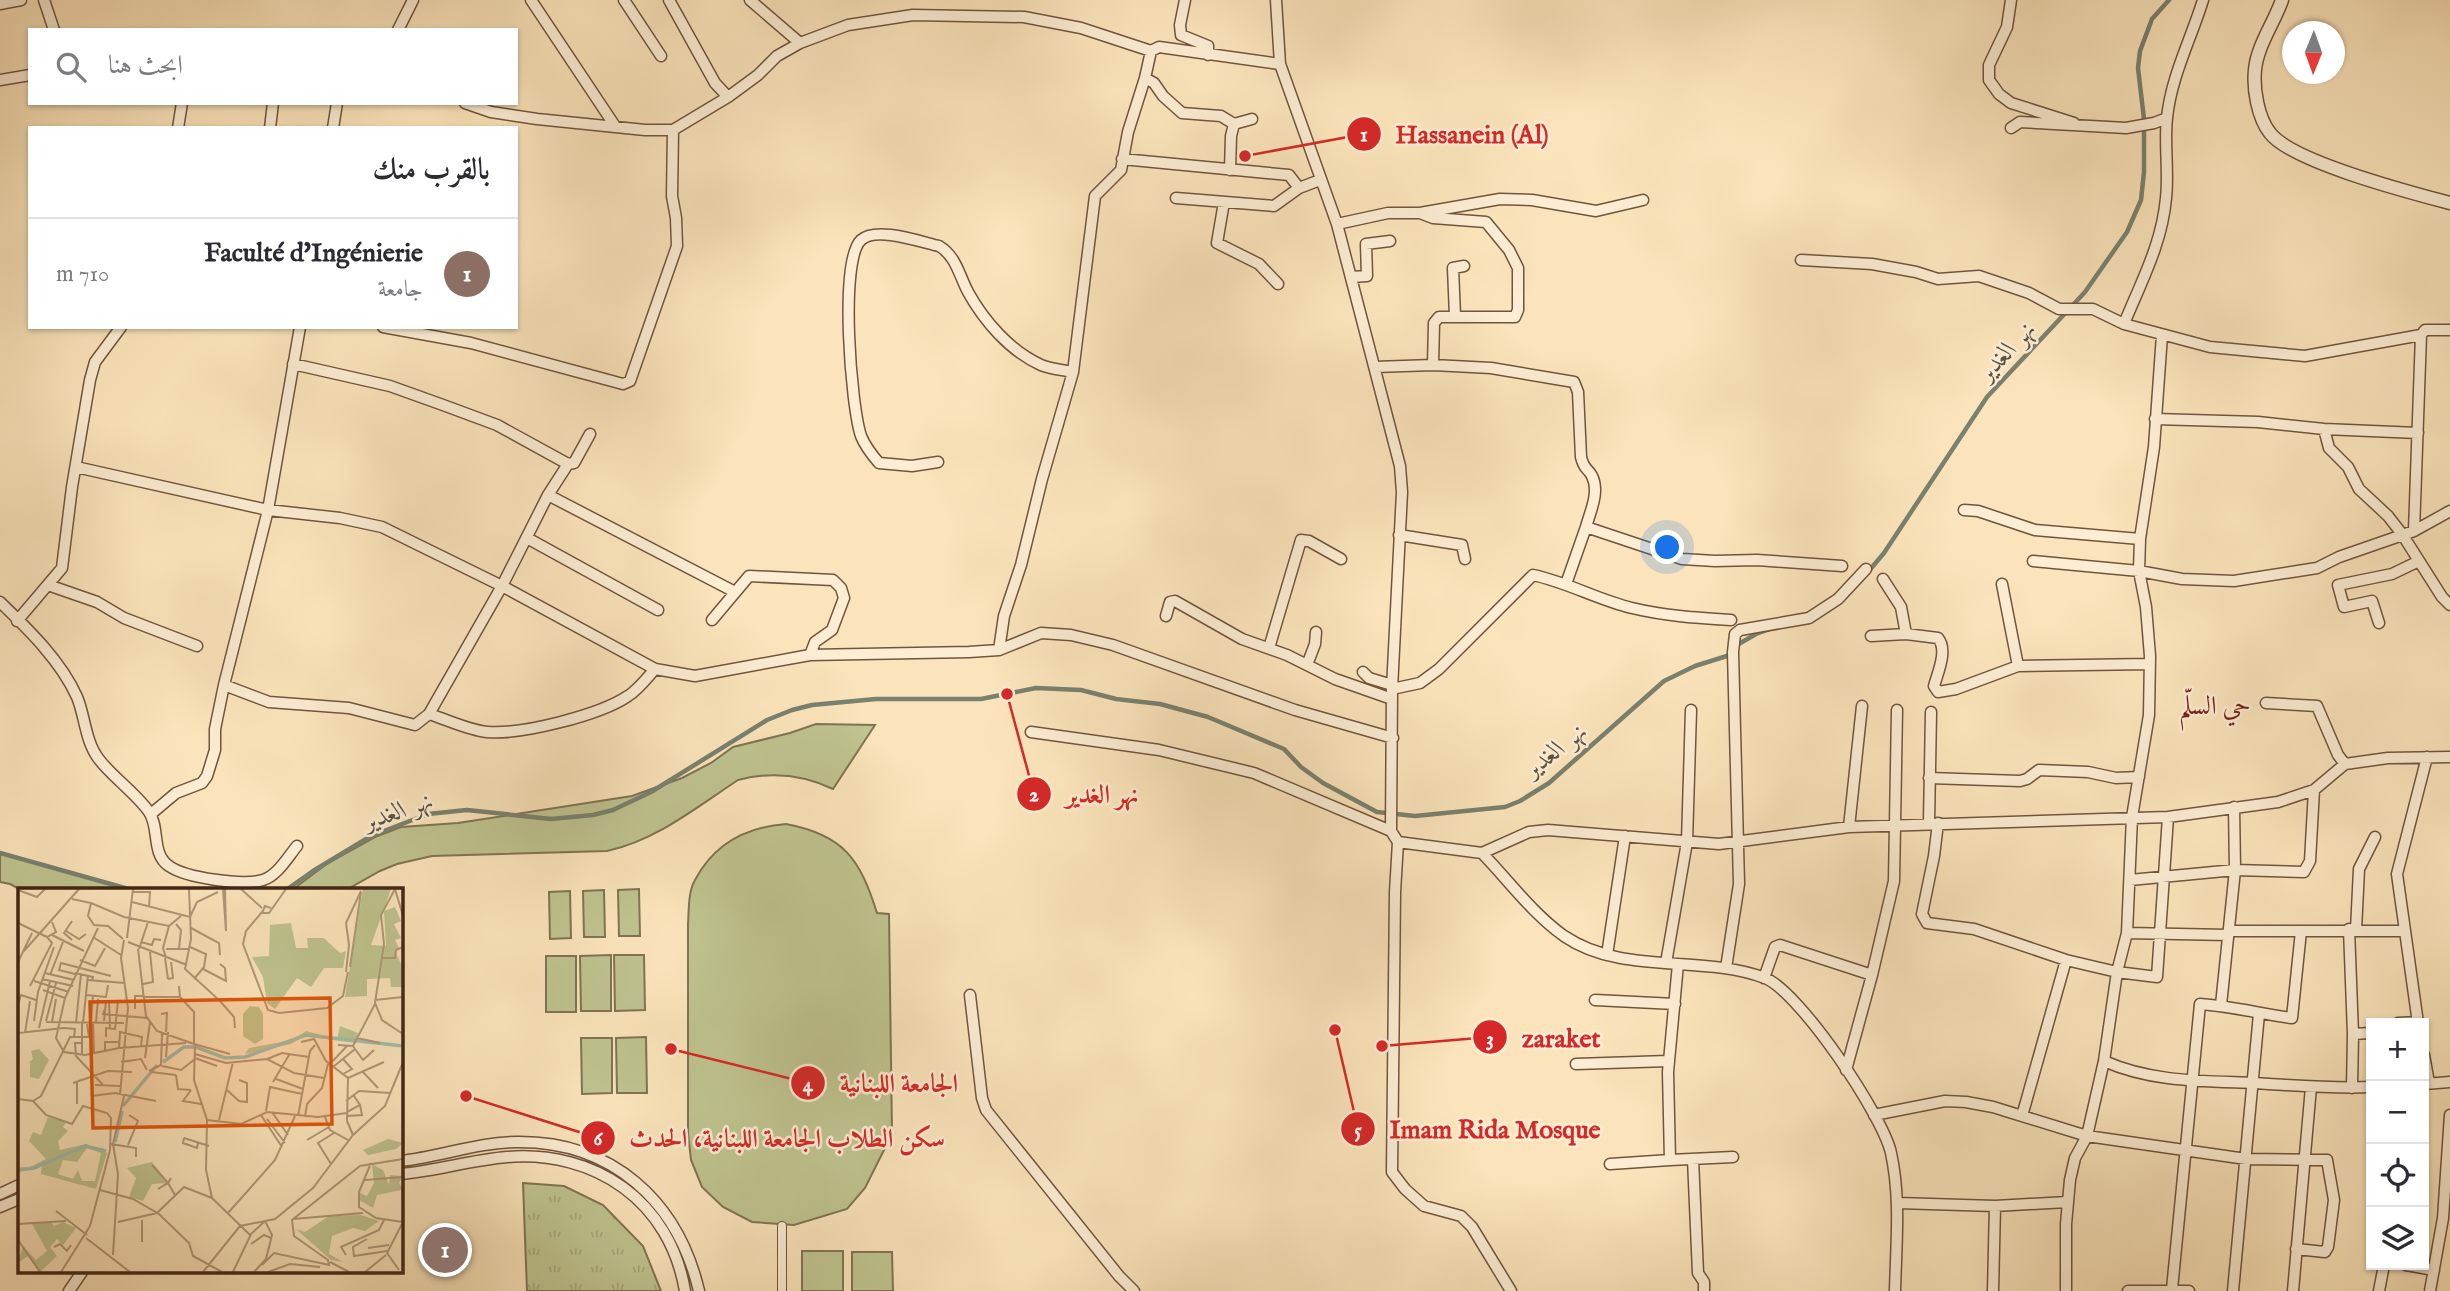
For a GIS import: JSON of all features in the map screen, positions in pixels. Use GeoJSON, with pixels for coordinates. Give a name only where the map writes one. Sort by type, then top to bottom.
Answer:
{"type":"FeatureCollection","features":[{"type":"Feature","properties":{"kind":"street"},"geometry":{"type":"LineString","coordinates":[[0,4],[21,0]]}},
{"type":"Feature","properties":{"kind":"street"},"geometry":{"type":"LineString","coordinates":[[44,0],[53,28]]}},
{"type":"Feature","properties":{"kind":"street"},"geometry":{"type":"LineString","coordinates":[[399,28],[414,0]]}},
{"type":"Feature","properties":{"kind":"street"},"geometry":{"type":"LineString","coordinates":[[531,0],[615,126]]}},
{"type":"Feature","properties":{"kind":"street"},"geometry":{"type":"LineString","coordinates":[[624,0],[661,56]]}},
{"type":"Feature","properties":{"kind":"street"},"geometry":{"type":"LineString","coordinates":[[669,0],[715,83],[728,97]]}},
{"type":"Feature","properties":{"kind":"street"},"geometry":{"type":"LineString","coordinates":[[750,0],[800,43]]}},
{"type":"Feature","properties":{"kind":"street"},"geometry":{"type":"LineString","coordinates":[[1185,0],[1180,25],[1181,35],[1208,47],[1208,55]]}},
{"type":"Feature","properties":{"kind":"street"},"geometry":{"type":"LineString","coordinates":[[1276,0],[1280,64],[1337,224],[1400,466],[1402,492],[1392,691],[1391,827],[1398,842],[1392,1172],[1405,1189],[1424,1206],[1461,1216],[1472,1227],[1511,1291]]}},
{"type":"Feature","properties":{"kind":"street"},"geometry":{"type":"LineString","coordinates":[[2011,0],[2007,27],[1989,65],[1989,80],[1999,94],[2011,103],[2074,123]]}},
{"type":"Feature","properties":{"kind":"street"},"geometry":{"type":"LineString","coordinates":[[2124,324],[2159,239],[2168,174],[2167,118],[2173,89],[2203,0]]}},
{"type":"Feature","properties":{"kind":"street"},"geometry":{"type":"LineString","coordinates":[[2282,0],[2255,67],[2256,93],[2262,118],[2270,133],[2296,151],[2327,165],[2393,188],[2450,203]]}},
{"type":"Feature","properties":{"kind":"street"},"geometry":{"type":"LineString","coordinates":[[471,105],[491,112],[537,119],[673,130],[728,97],[777,57],[800,43],[848,25],[933,14],[1024,17],[1059,23],[1151,51],[1159,47],[1280,64]]}},
{"type":"Feature","properties":{"kind":"street"},"geometry":{"type":"LineString","coordinates":[[999,649],[1004,616],[1021,565],[1042,478],[1073,372],[1093,203],[1101,188],[1121,170],[1128,132],[1151,51]]}},
{"type":"Feature","properties":{"kind":"street"},"geometry":{"type":"LineString","coordinates":[[0,80],[28,75]]}},
{"type":"Feature","properties":{"kind":"street"},"geometry":{"type":"LineString","coordinates":[[1145,78],[1154,83],[1163,96],[1182,113],[1221,116],[1234,124],[1252,119]]}},
{"type":"Feature","properties":{"kind":"street"},"geometry":{"type":"LineString","coordinates":[[177,126],[182,105]]}},
{"type":"Feature","properties":{"kind":"street"},"geometry":{"type":"LineString","coordinates":[[270,126],[273,105]]}},
{"type":"Feature","properties":{"kind":"street"},"geometry":{"type":"LineString","coordinates":[[333,126],[337,105]]}},
{"type":"Feature","properties":{"kind":"street"},"geometry":{"type":"LineString","coordinates":[[2011,128],[2020,122],[2126,128],[2167,118]]}},
{"type":"Feature","properties":{"kind":"street"},"geometry":{"type":"LineString","coordinates":[[1230,170],[1234,124]]}},
{"type":"Feature","properties":{"kind":"street"},"geometry":{"type":"LineString","coordinates":[[394,329],[471,343],[623,384],[630,381],[677,246],[672,196],[673,130]]}},
{"type":"Feature","properties":{"kind":"street"},"geometry":{"type":"LineString","coordinates":[[1122,159],[1289,175],[1300,188]]}},
{"type":"Feature","properties":{"kind":"street"},"geometry":{"type":"LineString","coordinates":[[1176,198],[1275,206],[1300,188],[1320,180]]}},
{"type":"Feature","properties":{"kind":"street"},"geometry":{"type":"LineString","coordinates":[[1337,224],[1388,214],[1420,213],[1500,199],[1532,200],[1596,211],[1643,200]]}},
{"type":"Feature","properties":{"kind":"street"},"geometry":{"type":"LineString","coordinates":[[1224,202],[1217,243],[1259,264],[1278,284]]}},
{"type":"Feature","properties":{"kind":"street"},"geometry":{"type":"LineString","coordinates":[[1420,213],[1433,218],[1486,222],[1492,226],[1518,268],[1518,310],[1515,317],[1439,317],[1434,323],[1433,365]]}},
{"type":"Feature","properties":{"kind":"street"},"geometry":{"type":"LineString","coordinates":[[938,462],[912,466],[879,463],[862,436],[857,418],[848,299],[854,249],[868,235],[894,236],[946,250],[953,258],[979,310],[1007,341],[1042,365],[1073,372]]}},
{"type":"Feature","properties":{"kind":"street"},"geometry":{"type":"LineString","coordinates":[[1351,276],[1367,276],[1366,243],[1390,241]]}},
{"type":"Feature","properties":{"kind":"street"},"geometry":{"type":"LineString","coordinates":[[1801,260],[1871,264],[1938,279],[1979,276],[2029,293],[2064,309],[2093,309],[2124,324],[2210,347],[2305,356],[2421,335]]}},
{"type":"Feature","properties":{"kind":"street"},"geometry":{"type":"LineString","coordinates":[[1455,316],[1453,268],[1464,266]]}},
{"type":"Feature","properties":{"kind":"street"},"geometry":{"type":"LineString","coordinates":[[17,621],[62,568],[87,396],[95,362],[120,329]]}},
{"type":"Feature","properties":{"kind":"street"},"geometry":{"type":"LineString","coordinates":[[151,814],[176,793],[197,785],[206,776],[215,750],[215,729],[224,685],[268,510],[300,329]]}},
{"type":"Feature","properties":{"kind":"street"},"geometry":{"type":"LineString","coordinates":[[2450,330],[2425,330],[2421,335],[2418,433],[2408,533],[2419,561],[2450,605]]}},
{"type":"Feature","properties":{"kind":"street"},"geometry":{"type":"LineString","coordinates":[[2066,1291],[2067,1202],[2075,1157],[2087,1136],[2104,1061],[2117,972],[2127,933],[2132,817],[2149,715],[2146,607],[2139,571],[2140,539],[2154,447],[2162,335]]}},
{"type":"Feature","properties":{"kind":"street"},"geometry":{"type":"LineString","coordinates":[[293,364],[390,386],[430,400],[497,425],[568,464],[574,463],[590,434]]}},
{"type":"Feature","properties":{"kind":"street"},"geometry":{"type":"LineString","coordinates":[[1374,367],[1433,365],[1491,368],[1574,382],[1578,392],[1583,468],[1592,476],[1595,496],[1566,583]]}},
{"type":"Feature","properties":{"kind":"street"},"geometry":{"type":"LineString","coordinates":[[2155,419],[2258,422],[2323,429],[2418,433]]}},
{"type":"Feature","properties":{"kind":"street"},"geometry":{"type":"LineString","coordinates":[[2323,429],[2329,448],[2348,467],[2359,489],[2408,533]]}},
{"type":"Feature","properties":{"kind":"street"},"geometry":{"type":"LineString","coordinates":[[224,685],[269,702],[349,708],[415,725],[429,714],[502,586],[548,495],[568,464]]}},
{"type":"Feature","properties":{"kind":"street"},"geometry":{"type":"LineString","coordinates":[[76,467],[268,510],[340,518],[382,527],[502,586],[655,669],[695,676],[810,655],[999,649],[1041,633],[1070,635],[1112,645],[1295,710],[1393,738]]}},
{"type":"Feature","properties":{"kind":"street"},"geometry":{"type":"LineString","coordinates":[[548,495],[736,592]]}},
{"type":"Feature","properties":{"kind":"street"},"geometry":{"type":"LineString","coordinates":[[1964,510],[2035,530],[2140,539]]}},
{"type":"Feature","properties":{"kind":"street"},"geometry":{"type":"LineString","coordinates":[[2033,561],[2139,571],[2182,579],[2234,581],[2317,568],[2339,556],[2408,533],[2450,510]]}},
{"type":"Feature","properties":{"kind":"street"},"geometry":{"type":"LineString","coordinates":[[1586,527],[1682,559],[1757,560],[1842,566]]}},
{"type":"Feature","properties":{"kind":"street"},"geometry":{"type":"LineString","coordinates":[[1399,535],[1446,540],[1462,545],[1465,559]]}},
{"type":"Feature","properties":{"kind":"street"},"geometry":{"type":"LineString","coordinates":[[527,538],[658,610]]}},
{"type":"Feature","properties":{"kind":"street"},"geometry":{"type":"LineString","coordinates":[[1269,648],[1301,540],[1309,541],[1341,559]]}},
{"type":"Feature","properties":{"kind":"street"},"geometry":{"type":"LineString","coordinates":[[2379,623],[2372,601],[2344,607],[2338,585],[2392,574],[2419,561]]}},
{"type":"Feature","properties":{"kind":"street"},"geometry":{"type":"LineString","coordinates":[[1726,968],[1740,884],[1733,652],[1735,634],[1740,630],[1810,618],[1838,598],[1866,569]]}},
{"type":"Feature","properties":{"kind":"street"},"geometry":{"type":"LineString","coordinates":[[1166,616],[1170,601],[1175,601],[1242,639],[1269,648],[1335,679],[1392,691],[1420,683],[1439,669],[1533,575],[1566,583],[1630,608],[1694,618],[1731,620]]}},
{"type":"Feature","properties":{"kind":"street"},"geometry":{"type":"LineString","coordinates":[[712,620],[748,576],[833,580],[841,588],[844,598],[832,630],[815,642],[810,655]]}},
{"type":"Feature","properties":{"kind":"street"},"geometry":{"type":"LineString","coordinates":[[1883,579],[1901,607],[1906,634]]}},
{"type":"Feature","properties":{"kind":"street"},"geometry":{"type":"LineString","coordinates":[[2002,584],[2018,666]]}},
{"type":"Feature","properties":{"kind":"street"},"geometry":{"type":"LineString","coordinates":[[48,585],[97,602],[124,618],[197,646]]}},
{"type":"Feature","properties":{"kind":"street"},"geometry":{"type":"LineString","coordinates":[[0,602],[43,646],[77,698],[98,758],[151,814],[157,848],[162,860],[169,867],[205,879],[264,880],[275,872],[297,846]]}},
{"type":"Feature","properties":{"kind":"street"},"geometry":{"type":"LineString","coordinates":[[0,620],[9,611]]}},
{"type":"Feature","properties":{"kind":"street"},"geometry":{"type":"LineString","coordinates":[[1307,665],[1315,644],[1316,632]]}},
{"type":"Feature","properties":{"kind":"street"},"geometry":{"type":"LineString","coordinates":[[1871,636],[1906,634],[1938,638],[1943,649],[1934,685],[1938,691],[1956,689],[2018,666],[2149,664]]}},
{"type":"Feature","properties":{"kind":"street"},"geometry":{"type":"LineString","coordinates":[[429,714],[483,731],[526,729],[606,708],[629,696],[655,669]]}},
{"type":"Feature","properties":{"kind":"street"},"geometry":{"type":"LineString","coordinates":[[1363,672],[1392,691]]}},
{"type":"Feature","properties":{"kind":"street"},"geometry":{"type":"LineString","coordinates":[[2266,703],[2317,706],[2338,755],[2345,764]]}},
{"type":"Feature","properties":{"kind":"street"},"geometry":{"type":"LineString","coordinates":[[1849,827],[1862,706]]}},
{"type":"Feature","properties":{"kind":"street"},"geometry":{"type":"LineString","coordinates":[[1666,963],[1686,842],[1691,710]]}},
{"type":"Feature","properties":{"kind":"street"},"geometry":{"type":"LineString","coordinates":[[1846,1070],[1894,881],[1897,710]]}},
{"type":"Feature","properties":{"kind":"street"},"geometry":{"type":"LineString","coordinates":[[1931,712],[1929,778],[1934,823],[1934,856],[1922,914],[1924,920],[1930,924],[1974,929],[2066,960],[2117,972],[2157,977],[2168,817]]}},
{"type":"Feature","properties":{"kind":"street"},"geometry":{"type":"LineString","coordinates":[[1031,732],[1158,750],[1254,773],[1391,827]]}},
{"type":"Feature","properties":{"kind":"street"},"geometry":{"type":"LineString","coordinates":[[2417,1018],[2398,868],[2427,757]]}},
{"type":"Feature","properties":{"kind":"street"},"geometry":{"type":"LineString","coordinates":[[1398,842],[1482,853],[1529,832],[1564,831],[1719,844],[1849,827],[2168,817],[2278,802],[2314,790],[2345,764],[2450,757]]}},
{"type":"Feature","properties":{"kind":"street"},"geometry":{"type":"LineString","coordinates":[[1929,778],[2020,781],[2039,770],[2139,778]]}},
{"type":"Feature","properties":{"kind":"street"},"geometry":{"type":"LineString","coordinates":[[2130,880],[2235,870],[2304,872],[2310,862],[2314,790]]}},
{"type":"Feature","properties":{"kind":"street"},"geometry":{"type":"LineString","coordinates":[[2221,1005],[2235,870],[2234,807]]}},
{"type":"Feature","properties":{"kind":"street"},"geometry":{"type":"LineString","coordinates":[[1606,955],[1625,836]]}},
{"type":"Feature","properties":{"kind":"street"},"geometry":{"type":"LineString","coordinates":[[2352,1088],[2353,929],[2359,869],[2375,837]]}},
{"type":"Feature","properties":{"kind":"street"},"geometry":{"type":"LineString","coordinates":[[1482,853],[1535,912],[1566,937],[1606,955],[1726,968],[1764,978],[1784,990],[1818,1029],[1887,1137],[1898,1203],[1895,1291]]}},
{"type":"Feature","properties":{"kind":"street"},"geometry":{"type":"LineString","coordinates":[[2127,933],[2353,929],[2405,931]]}},
{"type":"Feature","properties":{"kind":"street"},"geometry":{"type":"LineString","coordinates":[[2172,1289],[2200,1004],[2221,1005],[2292,1018],[2301,931]]}},
{"type":"Feature","properties":{"kind":"street"},"geometry":{"type":"LineString","coordinates":[[1764,978],[1774,947],[1780,945],[1872,975]]}},
{"type":"Feature","properties":{"kind":"street"},"geometry":{"type":"LineString","coordinates":[[2022,1116],[2066,960]]}},
{"type":"Feature","properties":{"kind":"street"},"geometry":{"type":"LineString","coordinates":[[1670,1160],[1668,1061],[1678,964]]}},
{"type":"Feature","properties":{"kind":"street"},"geometry":{"type":"LineString","coordinates":[[970,995],[982,1098],[986,1111],[1134,1291]]}},
{"type":"Feature","properties":{"kind":"street"},"geometry":{"type":"LineString","coordinates":[[1595,1000],[1675,1004]]}},
{"type":"Feature","properties":{"kind":"street"},"geometry":{"type":"LineString","coordinates":[[2233,1291],[2259,1014]]}},
{"type":"Feature","properties":{"kind":"street"},"geometry":{"type":"LineString","coordinates":[[2353,1034],[2366,1033]]}},
{"type":"Feature","properties":{"kind":"street"},"geometry":{"type":"LineString","coordinates":[[1576,1064],[1668,1061]]}},
{"type":"Feature","properties":{"kind":"street"},"geometry":{"type":"LineString","coordinates":[[2104,1061],[2119,1068],[2157,1077],[2193,1081],[2366,1087]]}},
{"type":"Feature","properties":{"kind":"street"},"geometry":{"type":"LineString","coordinates":[[2429,1084],[2450,1082]]}},
{"type":"Feature","properties":{"kind":"street"},"geometry":{"type":"LineString","coordinates":[[2293,1291],[2311,1087]]}},
{"type":"Feature","properties":{"kind":"street"},"geometry":{"type":"LineString","coordinates":[[1874,1115],[1945,1101],[1993,1107],[2087,1136],[2246,1159],[2327,1160],[2333,1186],[2334,1211],[2328,1247],[2325,1252],[2296,1249]]}},
{"type":"Feature","properties":{"kind":"street"},"geometry":{"type":"LineString","coordinates":[[2430,1291],[2442,1218],[2450,1115]]}},
{"type":"Feature","properties":{"kind":"street"},"geometry":{"type":"LineString","coordinates":[[402,1161],[516,1142],[578,1150],[598,1158],[640,1185],[658,1204],[686,1248],[699,1291]]}},
{"type":"Feature","properties":{"kind":"street"},"geometry":{"type":"LineString","coordinates":[[539,1143],[540,1157]]}},
{"type":"Feature","properties":{"kind":"street"},"geometry":{"type":"LineString","coordinates":[[481,1146],[482,1160]]}},
{"type":"Feature","properties":{"kind":"street"},"geometry":{"type":"LineString","coordinates":[[402,1174],[482,1160],[540,1157],[596,1170],[623,1185],[648,1210],[662,1229],[674,1253],[685,1291]]}},
{"type":"Feature","properties":{"kind":"street"},"geometry":{"type":"LineString","coordinates":[[1610,1164],[1733,1157]]}},
{"type":"Feature","properties":{"kind":"street"},"geometry":{"type":"LineString","coordinates":[[1693,1159],[1698,1273],[1704,1282],[1704,1291]]}},
{"type":"Feature","properties":{"kind":"street"},"geometry":{"type":"LineString","coordinates":[[0,1194],[18,1185]]}},
{"type":"Feature","properties":{"kind":"street"},"geometry":{"type":"LineString","coordinates":[[0,1207],[18,1199]]}},
{"type":"Feature","properties":{"kind":"street"},"geometry":{"type":"LineString","coordinates":[[1898,1203],[1995,1206],[2067,1202]]}},
{"type":"Feature","properties":{"kind":"street"},"geometry":{"type":"LineString","coordinates":[[1993,1291],[1995,1206]]}},
{"type":"Feature","properties":{"kind":"street"},"geometry":{"type":"LineString","coordinates":[[782,1226],[782,1291]]}},
{"type":"Feature","properties":{"kind":"street"},"geometry":{"type":"LineString","coordinates":[[2429,1269],[2434,1270]]}},
{"type":"Feature","properties":{"kind":"street"},"geometry":{"type":"LineString","coordinates":[[2379,1291],[2383,1270]]}},
{"type":"Feature","properties":{"kind":"street"},"geometry":{"type":"LineString","coordinates":[[69,1291],[81,1274]]}},
{"type":"Feature","properties":{"kind":"street"},"geometry":{"type":"LineString","coordinates":[[2128,1291],[2189,1291]]}},
{"type":"Feature","properties":{"kind":"green space"},"geometry":{"type":"Polygon","coordinates":[[[816,724],[875,725],[833,789],[798,777],[751,777],[738,780],[660,831],[607,851],[432,856],[397,864],[350,888],[295,888],[328,863],[375,837],[401,827],[458,823],[632,796],[682,778],[711,763],[733,747],[816,724]]]}},
{"type":"Feature","properties":{"kind":"green space"},"geometry":{"type":"Polygon","coordinates":[[[786,824],[822,835],[847,852],[864,878],[877,913],[889,914],[892,1134],[865,1188],[847,1209],[794,1225],[752,1222],[723,1207],[702,1187],[691,1160],[688,1133],[688,924],[691,890],[703,867],[722,847],[758,829],[786,824]]]}},
{"type":"Feature","properties":{"kind":"green space"},"geometry":{"type":"Polygon","coordinates":[[[0,853],[125,888],[18,888],[0,882],[0,853]]]}},
{"type":"Feature","properties":{"kind":"green space"},"geometry":{"type":"Polygon","coordinates":[[[639,889],[640,936],[619,936],[618,890],[639,889]]]}},
{"type":"Feature","properties":{"kind":"green space"},"geometry":{"type":"Polygon","coordinates":[[[604,890],[605,937],[584,937],[583,891],[604,890]]]}},
{"type":"Feature","properties":{"kind":"green space"},"geometry":{"type":"Polygon","coordinates":[[[570,891],[571,938],[550,939],[549,892],[570,891]]]}},
{"type":"Feature","properties":{"kind":"green space"},"geometry":{"type":"Polygon","coordinates":[[[611,955],[611,1011],[581,1011],[580,956],[611,955]]]}},
{"type":"Feature","properties":{"kind":"green space"},"geometry":{"type":"Polygon","coordinates":[[[614,955],[644,955],[645,1010],[615,1011],[614,955]]]}},
{"type":"Feature","properties":{"kind":"green space"},"geometry":{"type":"Polygon","coordinates":[[[546,956],[576,956],[576,1012],[546,1012],[546,956]]]}},
{"type":"Feature","properties":{"kind":"green space"},"geometry":{"type":"Polygon","coordinates":[[[646,1037],[647,1093],[617,1093],[616,1038],[646,1037]]]}},
{"type":"Feature","properties":{"kind":"green space"},"geometry":{"type":"Polygon","coordinates":[[[581,1038],[612,1038],[612,1093],[582,1094],[581,1038]]]}},
{"type":"Feature","properties":{"kind":"green space"},"geometry":{"type":"Polygon","coordinates":[[[523,1183],[564,1186],[603,1205],[643,1246],[661,1291],[527,1291],[523,1183]]]}},
{"type":"Feature","properties":{"kind":"green space"},"geometry":{"type":"Polygon","coordinates":[[[802,1251],[843,1251],[843,1291],[802,1291],[802,1251]]]}},
{"type":"Feature","properties":{"kind":"green space"},"geometry":{"type":"Polygon","coordinates":[[[852,1252],[892,1252],[893,1291],[852,1291],[852,1252]]]}},
{"type":"Feature","properties":{"kind":"waterway","name":"نهر الغدير"},"geometry":{"type":"LineString","coordinates":[[1868,572],[1884,553],[1987,397],[2085,292],[2127,232],[2141,200],[2144,172],[2144,119],[2138,68],[2140,51],[2152,19],[2169,0]]}},
{"type":"Feature","properties":{"kind":"waterway","name":"نهر الغدير"},"geometry":{"type":"LineString","coordinates":[[1737,645],[1770,629]]}},
{"type":"Feature","properties":{"kind":"waterway","name":"نهر الغدير"},"geometry":{"type":"LineString","coordinates":[[289,888],[371,836],[428,814],[467,810],[551,819],[613,810],[651,792],[767,720],[792,710],[812,705],[876,699],[981,699],[1036,688],[1081,690],[1116,699],[1160,704],[1208,717],[1284,749],[1301,767],[1323,783],[1377,812],[1415,816],[1505,807],[1549,783],[1664,681],[1695,666],[1730,655]]}},
{"type":"Feature","properties":{"kind":"waterway","name":"نهر الغدير"},"geometry":{"type":"LineString","coordinates":[[0,853],[125,888]]}},
{"type":"Feature","properties":{"kind":"place","name":"Hassanein (Al)"},"geometry":{"type":"Point","coordinates":[1245,156]}},
{"type":"Feature","properties":{"kind":"place","name":"نهر الغدير"},"geometry":{"type":"Point","coordinates":[1007,694]}},
{"type":"Feature","properties":{"kind":"place","name":"Imam Rida Mosque"},"geometry":{"type":"Point","coordinates":[1335,1030]}},
{"type":"Feature","properties":{"kind":"place","name":"zaraket"},"geometry":{"type":"Point","coordinates":[1382,1046]}},
{"type":"Feature","properties":{"kind":"place","name":"الجامعة اللبنانية"},"geometry":{"type":"Point","coordinates":[671,1049]}},
{"type":"Feature","properties":{"kind":"place","name":"سكن الطلاب الجامعة اللبنانية، الحدث"},"geometry":{"type":"Point","coordinates":[466,1096]}},
{"type":"Feature","properties":{"kind":"place","name":"Faculté d'Ingénierie"},"geometry":{"type":"Point","coordinates":[445,1250]}},
{"type":"Feature","properties":{"kind":"district","name":"حي السلّم"},"geometry":{"type":"Point","coordinates":[2215,705]}}]}
